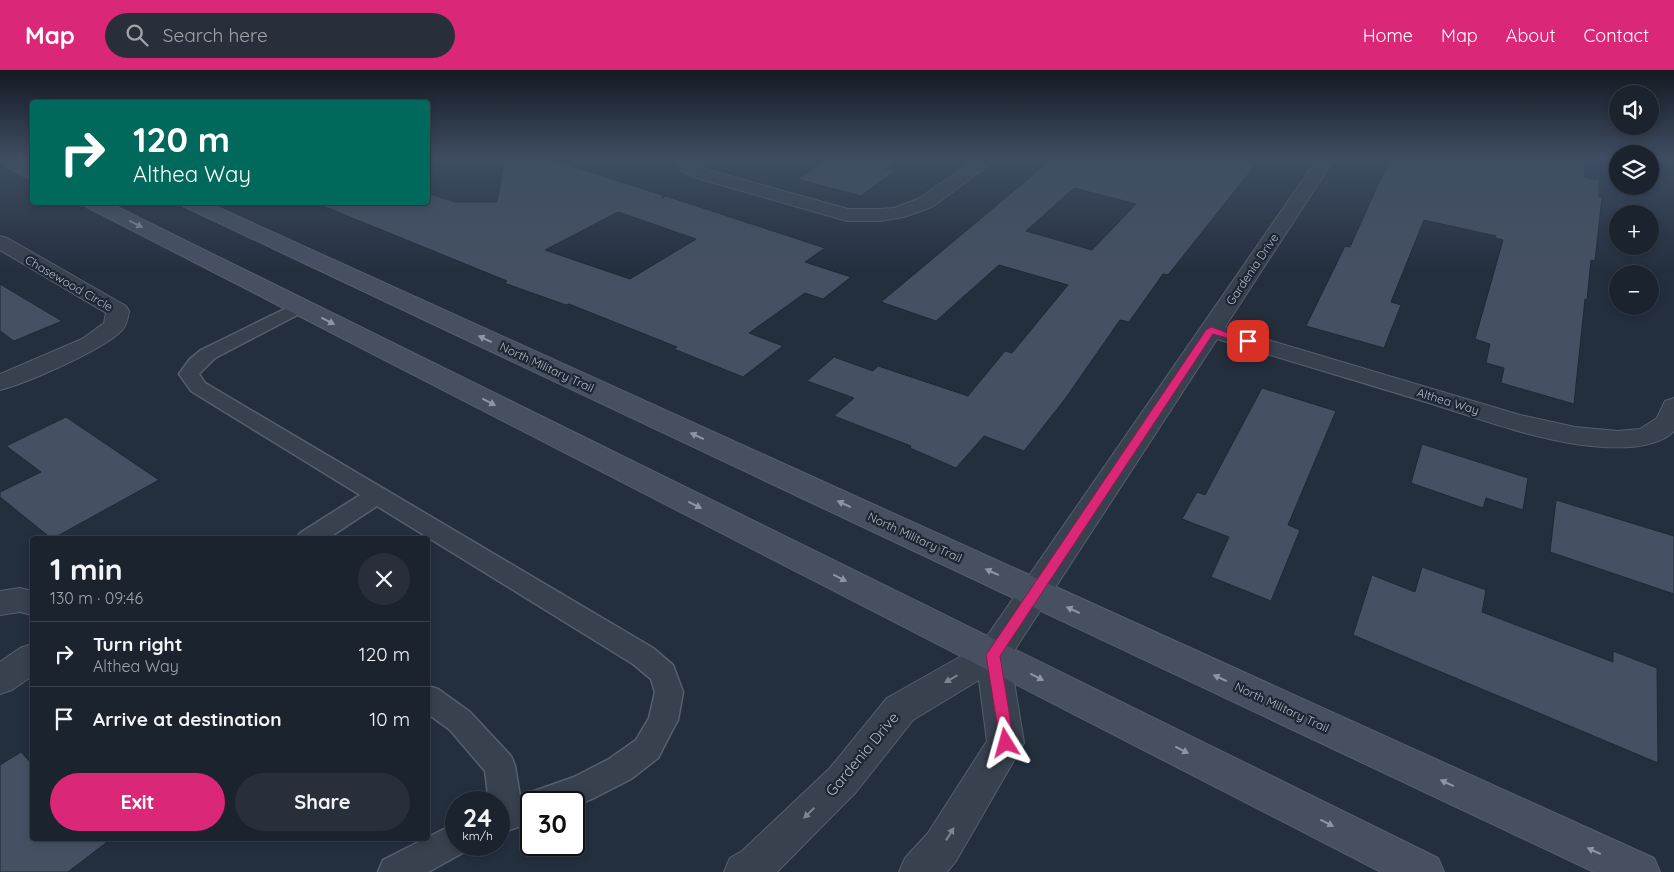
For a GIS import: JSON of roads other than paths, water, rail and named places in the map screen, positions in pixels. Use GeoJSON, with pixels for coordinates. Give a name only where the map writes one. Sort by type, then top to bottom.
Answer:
{"type":"FeatureCollection","features":[{"type":"Feature","properties":{"kind":"main road"},"geometry":{"type":"LineString","coordinates":[[98,205],[1423,872]]}},
{"type":"Feature","properties":{"kind":"main road","name":"North Military Trail"},"geometry":{"type":"LineString","coordinates":[[196,205],[1639,872]]}},
{"type":"Feature","properties":{"kind":"street"},"geometry":{"type":"LineString","coordinates":[[774,195],[846,215],[897,213],[937,195]]}},
{"type":"Feature","properties":{"kind":"street","name":"Gardenia Drive"},"geometry":{"type":"LineString","coordinates":[[745,872],[756,865],[843,780],[900,709],[993,655],[1303,195]]}},
{"type":"Feature","properties":{"kind":"street","name":"Chasewood Circle"},"geometry":{"type":"LineString","coordinates":[[0,242],[118,311],[114,326],[90,344],[0,383]]}},
{"type":"Feature","properties":{"kind":"street","name":"Althea Way"},"geometry":{"type":"LineString","coordinates":[[1211,330],[1525,424],[1579,436],[1618,439],[1641,437],[1660,431],[1673,417],[1674,406]]}},
{"type":"Feature","properties":{"kind":"street"},"geometry":{"type":"LineString","coordinates":[[0,603],[20,600],[30,602]]}},
{"type":"Feature","properties":{"kind":"street"},"geometry":{"type":"LineString","coordinates":[[920,872],[942,847],[1006,743],[993,655]]}},
{"type":"Feature","properties":{"kind":"street"},"geometry":{"type":"LineString","coordinates":[[0,680],[30,659]]}},
{"type":"Feature","properties":{"kind":"lane"},"geometry":{"type":"LineString","coordinates":[[299,307],[208,354],[197,363],[189,374],[198,387],[643,656],[663,673],[669,692],[663,720],[647,750],[620,769],[575,791]]}},
{"type":"Feature","properties":{"kind":"lane"},"geometry":{"type":"LineString","coordinates":[[314,536],[377,495]]}},
{"type":"Feature","properties":{"kind":"lane"},"geometry":{"type":"LineString","coordinates":[[430,699],[460,721],[500,766],[512,814]]}},
{"type":"Feature","properties":{"kind":"lane"},"geometry":{"type":"LineString","coordinates":[[395,872],[445,845]]}}]}
